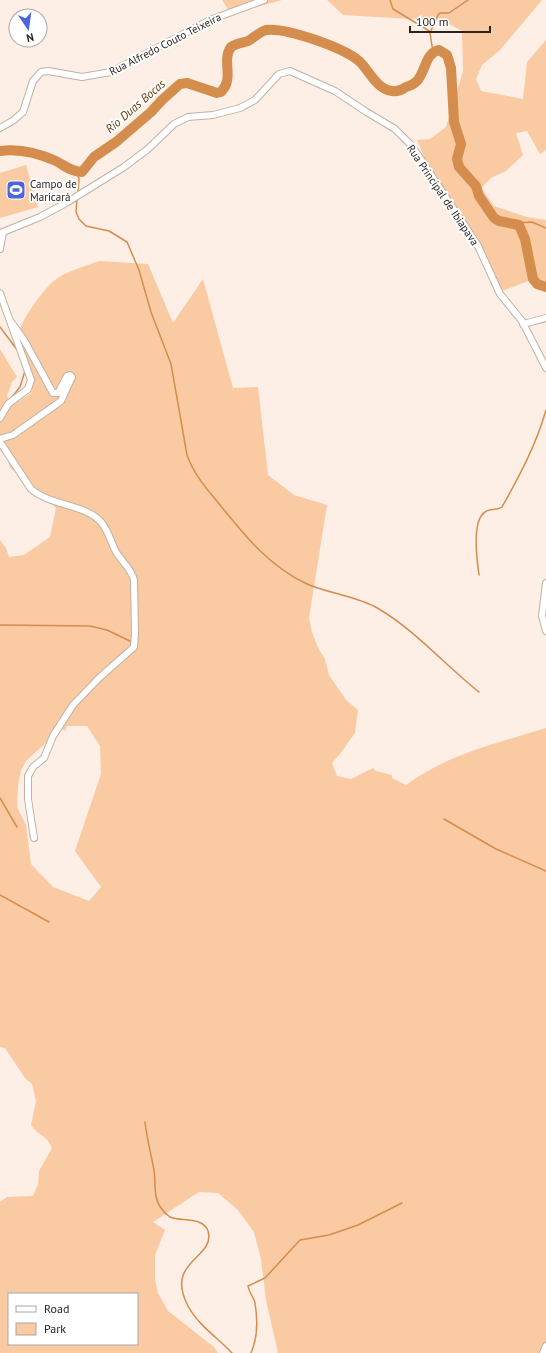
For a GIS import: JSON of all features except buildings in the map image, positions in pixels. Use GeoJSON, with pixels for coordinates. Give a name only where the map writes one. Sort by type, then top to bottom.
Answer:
{"type":"FeatureCollection","features":[{"type":"Feature","properties":{"kind":"street","name":"Rua Alfredo Couto Teixeira"},"geometry":{"type":"LineString","coordinates":[[0,128],[14,120],[23,112],[32,81],[42,72],[48,71],[82,77],[111,72],[210,20],[264,0]]}},
{"type":"Feature","properties":{"kind":"street","name":"Rua Principal de Ibiapava"},"geometry":{"type":"LineString","coordinates":[[2,232],[40,217],[73,199],[148,149],[174,124],[188,117],[213,115],[240,108],[254,100],[279,74],[290,71],[335,91],[365,111],[395,128],[412,146],[478,246],[500,294],[523,324],[546,368]]}},
{"type":"Feature","properties":{"kind":"street"},"geometry":{"type":"LineString","coordinates":[[0,250],[2,232]]}},
{"type":"Feature","properties":{"kind":"street"},"geometry":{"type":"LineString","coordinates":[[0,292],[29,370],[31,384],[28,389],[8,404],[0,418]]}},
{"type":"Feature","properties":{"kind":"street"},"geometry":{"type":"LineString","coordinates":[[523,324],[546,318]]}},
{"type":"Feature","properties":{"kind":"street"},"geometry":{"type":"LineString","coordinates":[[12,323],[24,340],[53,393],[58,394],[67,376],[70,375],[72,379],[61,401],[51,410],[13,435],[0,441],[31,489],[38,495],[85,512],[100,520],[117,552],[132,572],[134,580],[134,647],[99,678],[72,705],[53,736],[44,758],[33,767],[28,776],[28,799],[34,838]]}},
{"type":"Feature","properties":{"kind":"street"},"geometry":{"type":"LineString","coordinates":[[546,583],[542,616],[546,630]]}},
{"type":"Feature","properties":{"kind":"street"},"geometry":{"type":"LineString","coordinates":[[543,1353],[546,1346]]}},
{"type":"Feature","properties":{"kind":"green space"},"geometry":{"type":"Polygon","coordinates":[[[222,0],[282,0],[231,14],[222,0]]]}},
{"type":"Feature","properties":{"kind":"green space"},"geometry":{"type":"Polygon","coordinates":[[[327,0],[542,0],[500,50],[482,65],[476,79],[481,91],[523,99],[527,62],[546,40],[546,150],[540,154],[527,131],[516,133],[523,155],[506,171],[491,178],[481,188],[494,206],[527,217],[546,220],[546,285],[531,280],[502,291],[469,230],[430,172],[417,140],[430,139],[446,127],[463,71],[462,31],[436,17],[410,19],[343,15],[327,0]]]}},
{"type":"Feature","properties":{"kind":"green space","name":"Campo de Maricará"},"geometry":{"type":"Polygon","coordinates":[[[26,165],[38,207],[0,218],[0,173],[26,165]]]}},
{"type":"Feature","properties":{"kind":"green space"},"geometry":{"type":"Polygon","coordinates":[[[99,261],[148,264],[173,323],[203,279],[233,388],[258,387],[268,475],[294,495],[327,505],[309,618],[312,632],[318,648],[325,659],[329,675],[346,700],[358,710],[355,733],[332,763],[337,776],[351,779],[373,768],[376,771],[392,775],[392,778],[406,785],[455,758],[546,728],[546,1353],[278,1353],[266,1300],[261,1259],[254,1232],[238,1210],[218,1193],[199,1192],[153,1222],[165,1230],[155,1255],[155,1280],[158,1293],[168,1311],[214,1347],[218,1353],[0,1353],[0,1202],[7,1197],[33,1196],[38,1184],[39,1171],[52,1148],[47,1140],[31,1125],[36,1101],[32,1084],[25,1078],[5,1048],[0,1047],[0,540],[6,548],[9,557],[24,555],[50,537],[56,508],[23,477],[10,468],[7,458],[0,450],[0,349],[17,377],[12,382],[7,396],[11,403],[17,402],[31,393],[33,379],[21,350],[18,334],[25,318],[42,294],[53,281],[68,272],[99,261]],[[67,726],[65,731],[61,729],[26,761],[21,770],[18,786],[17,807],[26,825],[31,864],[53,887],[89,901],[101,887],[75,851],[101,774],[100,746],[87,726],[67,726]]]}},
{"type":"Feature","properties":{"kind":"waterway"},"geometry":{"type":"LineString","coordinates":[[390,0],[393,9],[431,32]]}},
{"type":"Feature","properties":{"kind":"waterway"},"geometry":{"type":"LineString","coordinates":[[433,52],[430,33],[438,15],[440,13],[449,13],[468,0]]}},
{"type":"Feature","properties":{"kind":"waterway","name":"Rio Duas Bocas"},"geometry":{"type":"LineString","coordinates":[[0,151],[15,150],[36,154],[56,161],[72,170],[82,172],[94,157],[116,142],[151,112],[180,84],[187,83],[217,93],[221,92],[227,81],[227,58],[231,47],[248,41],[266,30],[275,30],[300,35],[341,50],[359,61],[382,87],[387,90],[394,91],[401,90],[416,82],[420,77],[428,58],[434,52],[439,50],[447,55],[451,68],[454,122],[461,144],[457,159],[459,167],[476,186],[479,196],[494,218],[499,221],[519,225],[525,239],[533,279],[537,284],[546,287]]}},
{"type":"Feature","properties":{"kind":"waterway"},"geometry":{"type":"LineString","coordinates":[[77,172],[79,179],[78,193]]}},
{"type":"Feature","properties":{"kind":"waterway"},"geometry":{"type":"LineString","coordinates":[[77,198],[76,212],[79,219],[86,226],[109,231],[127,242],[139,270],[151,312],[171,364],[187,455],[201,482],[259,550],[281,569],[307,584],[362,601],[379,609],[405,627],[479,692]]}},
{"type":"Feature","properties":{"kind":"waterway"},"geometry":{"type":"LineString","coordinates":[[517,223],[532,222],[546,228]]}},
{"type":"Feature","properties":{"kind":"waterway"},"geometry":{"type":"LineString","coordinates":[[0,327],[18,351]]}},
{"type":"Feature","properties":{"kind":"waterway"},"geometry":{"type":"LineString","coordinates":[[12,397],[20,387],[25,371]]}},
{"type":"Feature","properties":{"kind":"waterway"},"geometry":{"type":"LineString","coordinates":[[479,575],[476,542],[478,524],[485,512],[502,507],[527,460],[546,410]]}},
{"type":"Feature","properties":{"kind":"waterway"},"geometry":{"type":"LineString","coordinates":[[0,625],[90,626],[107,630],[132,642]]}},
{"type":"Feature","properties":{"kind":"waterway"},"geometry":{"type":"LineString","coordinates":[[0,798],[17,827]]}},
{"type":"Feature","properties":{"kind":"waterway"},"geometry":{"type":"LineString","coordinates":[[444,819],[496,849],[546,871]]}},
{"type":"Feature","properties":{"kind":"waterway"},"geometry":{"type":"LineString","coordinates":[[0,895],[49,922]]}},
{"type":"Feature","properties":{"kind":"waterway"},"geometry":{"type":"LineString","coordinates":[[145,1122],[154,1170],[158,1204],[170,1217],[196,1221],[205,1226],[208,1231],[208,1240],[205,1248],[186,1269],[182,1279],[182,1291],[192,1313],[232,1353]]}},
{"type":"Feature","properties":{"kind":"waterway"},"geometry":{"type":"LineString","coordinates":[[251,1353],[257,1329],[257,1316],[254,1301],[248,1286],[265,1278],[300,1240],[329,1235],[358,1225],[402,1203]]}},
{"type":"Feature","properties":{"kind":"place","name":"Campo de Maricará"},"geometry":{"type":"Point","coordinates":[16,190]}}]}
